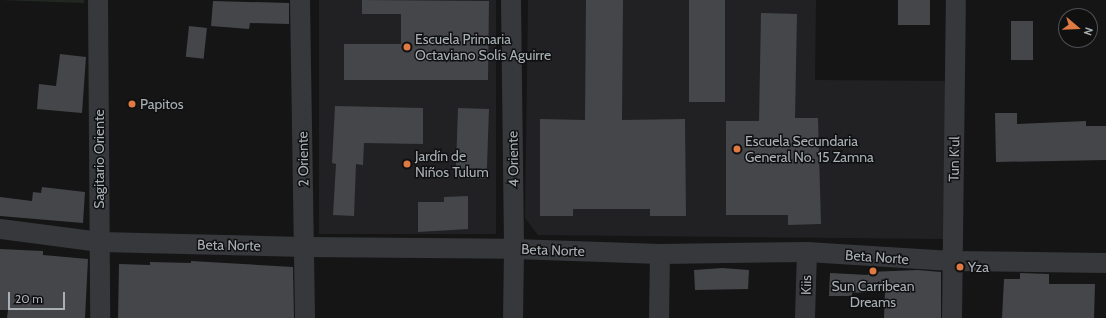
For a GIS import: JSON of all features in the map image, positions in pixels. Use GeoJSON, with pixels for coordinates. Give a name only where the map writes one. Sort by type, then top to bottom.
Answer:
{"type":"FeatureCollection","features":[{"type":"Feature","properties":{"kind":"street","name":"Sagitario Oriente"},"geometry":{"type":"LineString","coordinates":[[98,0],[100,318]]}},
{"type":"Feature","properties":{"kind":"street","name":"2 Oriente"},"geometry":{"type":"LineString","coordinates":[[300,0],[305,318]]}},
{"type":"Feature","properties":{"kind":"street","name":"4 Oriente"},"geometry":{"type":"LineString","coordinates":[[511,0],[514,249],[513,318]]}},
{"type":"Feature","properties":{"kind":"street","name":"Tun K'ul"},"geometry":{"type":"LineString","coordinates":[[952,318],[956,0]]}},
{"type":"Feature","properties":{"kind":"street","name":"Beta Norte"},"geometry":{"type":"LineString","coordinates":[[0,229],[100,242],[305,247],[514,249],[660,254],[807,252],[952,261],[1106,263]]}},
{"type":"Feature","properties":{"kind":"street","name":"Kiis"},"geometry":{"type":"LineString","coordinates":[[806,318],[807,252]]}},
{"type":"Feature","properties":{"kind":"street"},"geometry":{"type":"LineString","coordinates":[[659,318],[660,254]]}},
{"type":"Feature","properties":{"kind":"shaded area"},"geometry":{"type":"Polygon","coordinates":[[[0,0],[84,0],[84,3],[0,0]]]}},
{"type":"Feature","properties":{"kind":"shaded area"},"geometry":{"type":"Polygon","coordinates":[[[319,0],[496,0],[496,234],[319,234],[319,0]]]}},
{"type":"Feature","properties":{"kind":"shaded area","name":"Escuela Secundaria General No. 15 Zamna"},"geometry":{"type":"Polygon","coordinates":[[[528,0],[816,0],[815,80],[949,81],[947,239],[538,235],[525,218],[528,0]]]}},
{"type":"Feature","properties":{"kind":"building"},"geometry":{"type":"Polygon","coordinates":[[[362,0],[489,1],[488,80],[344,80],[344,44],[401,44],[401,14],[362,14],[362,0]]]}},
{"type":"Feature","properties":{"kind":"building"},"geometry":{"type":"Polygon","coordinates":[[[586,0],[623,0],[622,120],[685,119],[686,216],[650,216],[650,209],[573,209],[573,216],[540,216],[540,119],[585,120],[586,0]]]}},
{"type":"Feature","properties":{"kind":"building"},"geometry":{"type":"Polygon","coordinates":[[[689,0],[725,0],[725,102],[689,102],[689,0]]]}},
{"type":"Feature","properties":{"kind":"building"},"geometry":{"type":"Polygon","coordinates":[[[898,0],[930,0],[930,25],[898,25],[898,0]]]}},
{"type":"Feature","properties":{"kind":"building"},"geometry":{"type":"Polygon","coordinates":[[[213,1],[289,3],[289,24],[250,23],[249,29],[211,26],[213,1]]]}},
{"type":"Feature","properties":{"kind":"building"},"geometry":{"type":"Polygon","coordinates":[[[761,13],[797,14],[795,118],[818,118],[821,224],[788,225],[788,215],[726,215],[726,121],[759,121],[761,13]]]}},
{"type":"Feature","properties":{"kind":"building"},"geometry":{"type":"Polygon","coordinates":[[[1011,21],[1033,21],[1033,60],[1011,60],[1011,21]]]}},
{"type":"Feature","properties":{"kind":"building"},"geometry":{"type":"Polygon","coordinates":[[[189,26],[207,28],[204,59],[186,57],[189,26]]]}},
{"type":"Feature","properties":{"kind":"building"},"geometry":{"type":"Polygon","coordinates":[[[60,54],[86,57],[82,113],[37,109],[39,84],[56,86],[60,54]]]}},
{"type":"Feature","properties":{"kind":"building"},"geometry":{"type":"Polygon","coordinates":[[[335,106],[423,108],[423,144],[364,143],[363,165],[356,164],[354,216],[333,215],[336,164],[332,163],[335,106]]]}},
{"type":"Feature","properties":{"kind":"building"},"geometry":{"type":"Polygon","coordinates":[[[458,108],[489,109],[487,179],[456,178],[458,108]]]}},
{"type":"Feature","properties":{"kind":"building"},"geometry":{"type":"Polygon","coordinates":[[[995,113],[1017,113],[1017,124],[1086,121],[1086,126],[1106,126],[1106,160],[996,162],[995,113]]]}},
{"type":"Feature","properties":{"kind":"building"},"geometry":{"type":"Polygon","coordinates":[[[42,187],[85,192],[83,223],[0,216],[0,197],[32,201],[33,192],[41,193],[42,187]]]}},
{"type":"Feature","properties":{"kind":"building"},"geometry":{"type":"Polygon","coordinates":[[[468,196],[468,229],[418,232],[418,202],[444,202],[444,197],[468,196]]]}},
{"type":"Feature","properties":{"kind":"building"},"geometry":{"type":"Polygon","coordinates":[[[0,249],[43,251],[43,255],[88,259],[85,318],[7,318],[8,310],[0,310],[0,249]]]}},
{"type":"Feature","properties":{"kind":"building"},"geometry":{"type":"Polygon","coordinates":[[[191,261],[293,267],[294,318],[118,318],[119,264],[150,265],[150,262],[191,263],[191,261]]]}},
{"type":"Feature","properties":{"kind":"building"},"geometry":{"type":"Polygon","coordinates":[[[722,268],[749,270],[748,289],[695,290],[694,270],[722,268]]]}},
{"type":"Feature","properties":{"kind":"building"},"geometry":{"type":"Polygon","coordinates":[[[918,270],[941,272],[941,318],[884,318],[885,291],[852,293],[852,296],[829,296],[830,273],[868,275],[868,272],[918,270]]]}},
{"type":"Feature","properties":{"kind":"building"},"geometry":{"type":"Polygon","coordinates":[[[1020,273],[1049,274],[1049,284],[1095,284],[1094,318],[1002,318],[1004,279],[1020,279],[1020,273]]]}},
{"type":"Feature","properties":{"kind":"place","name":"Escuela Primaria Octaviano Solís Aguirre"},"geometry":{"type":"Point","coordinates":[407,47]}},
{"type":"Feature","properties":{"kind":"place","name":"Papitos"},"geometry":{"type":"Point","coordinates":[132,104]}},
{"type":"Feature","properties":{"kind":"place","name":"Escuela Secundaria General No. 15 Zamna"},"geometry":{"type":"Point","coordinates":[737,149]}},
{"type":"Feature","properties":{"kind":"place","name":"Jardín de Niños Tulum"},"geometry":{"type":"Point","coordinates":[407,164]}},
{"type":"Feature","properties":{"kind":"place","name":"Yza"},"geometry":{"type":"Point","coordinates":[960,267]}},
{"type":"Feature","properties":{"kind":"place","name":"Sun Carribean Dreams"},"geometry":{"type":"Point","coordinates":[873,271]}}]}
